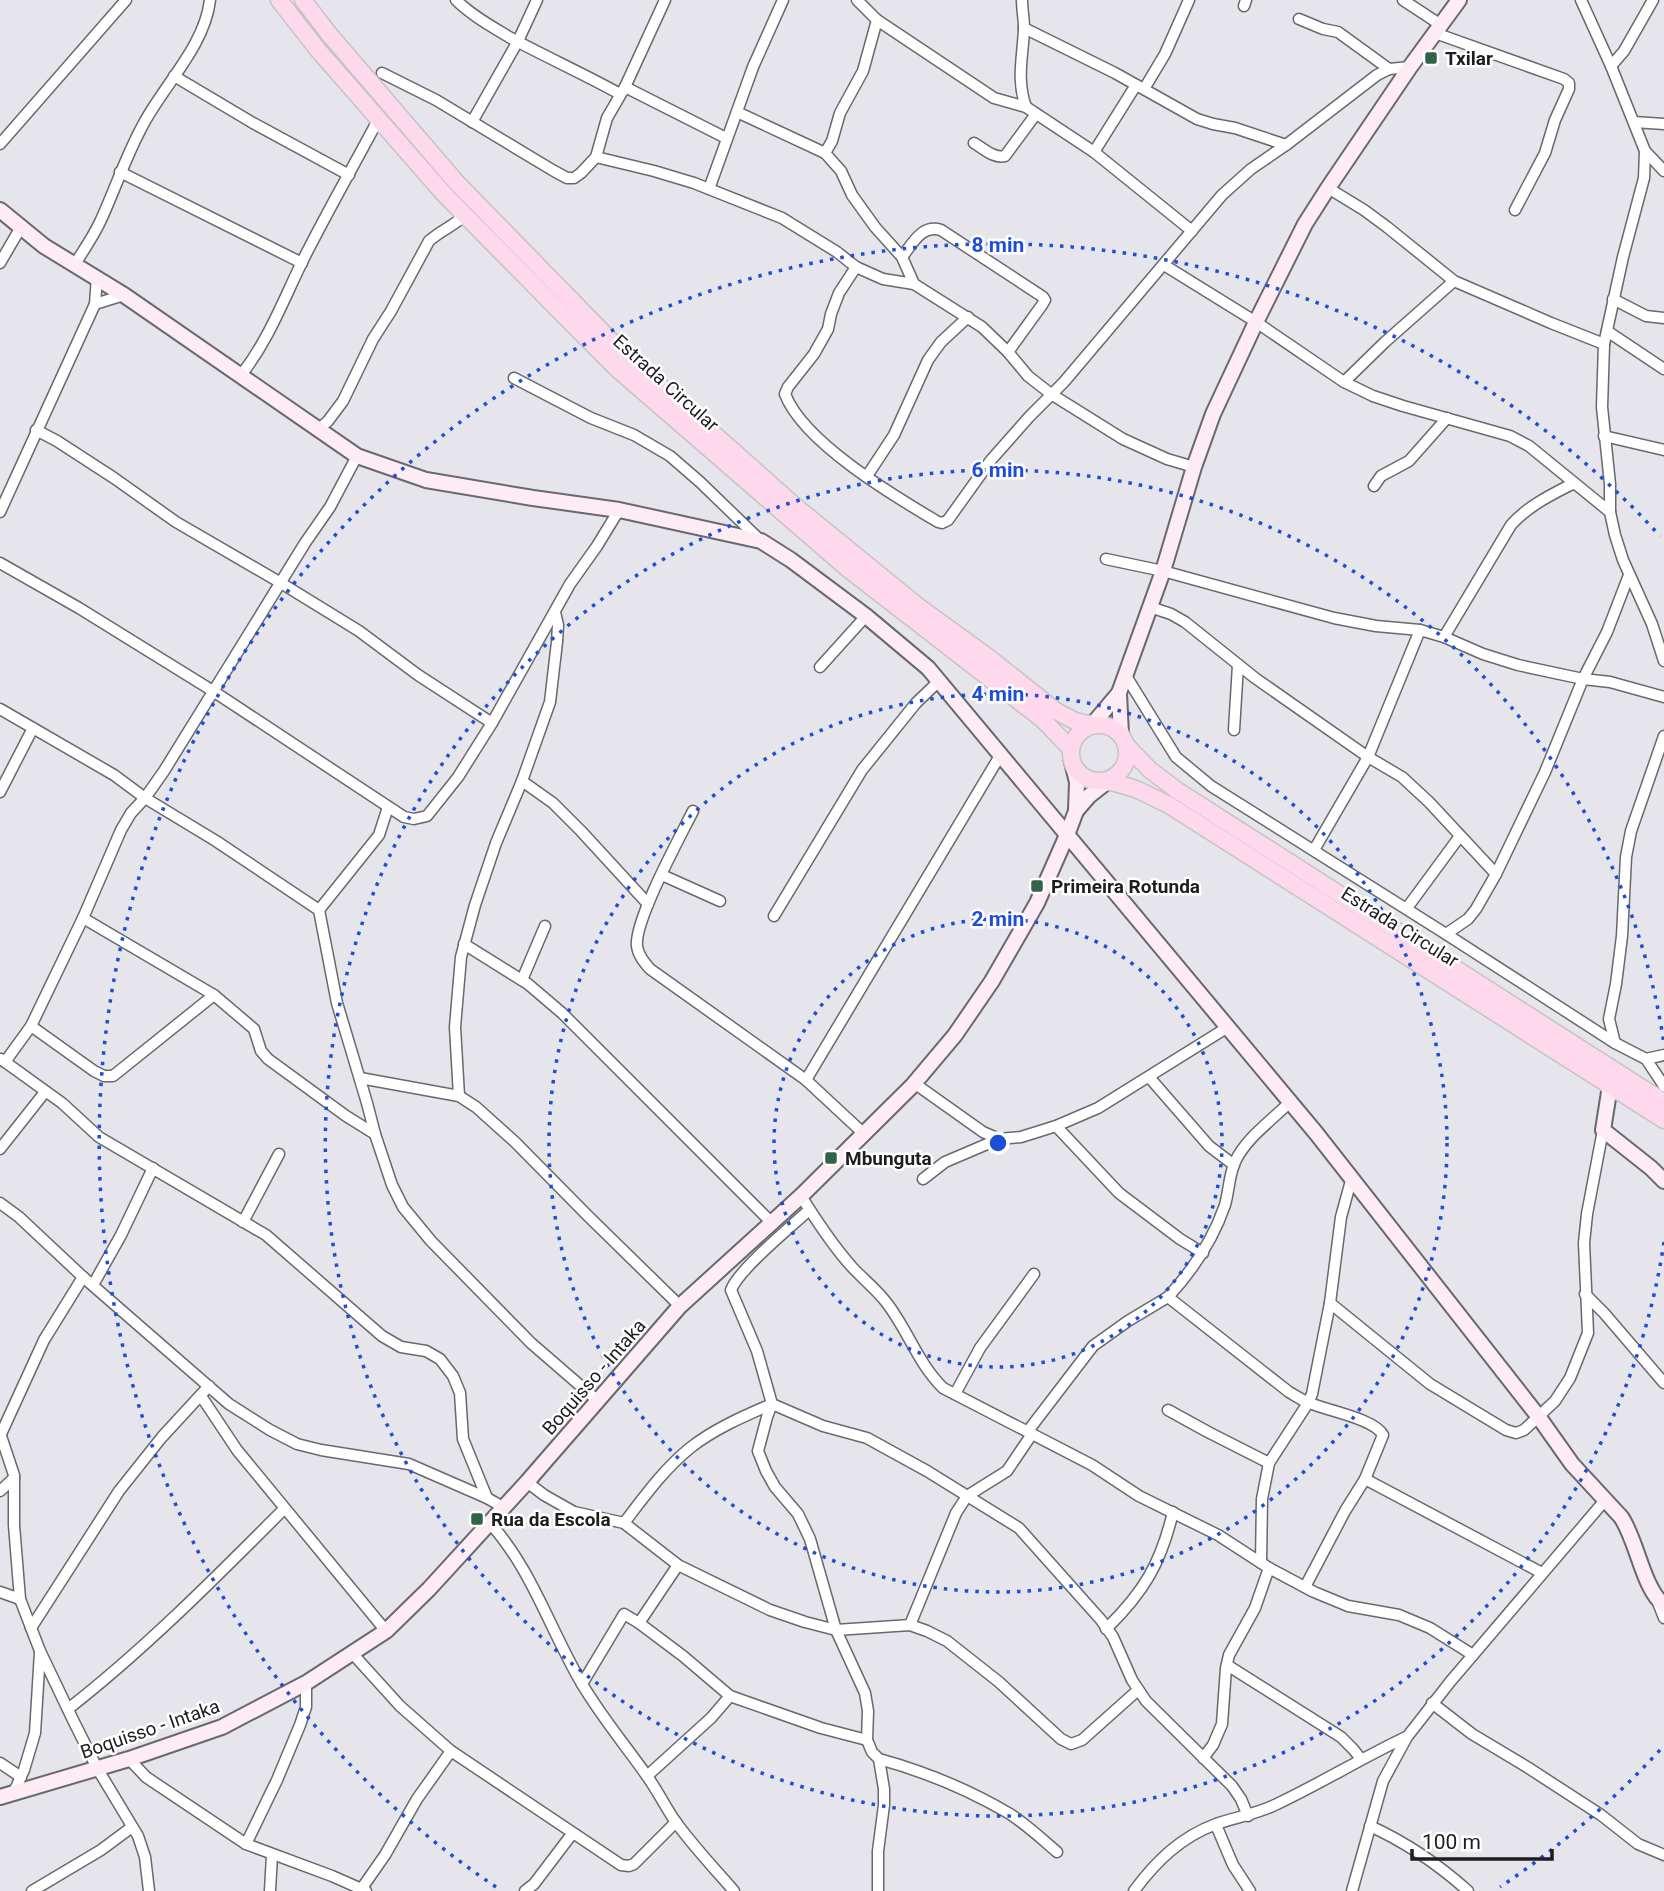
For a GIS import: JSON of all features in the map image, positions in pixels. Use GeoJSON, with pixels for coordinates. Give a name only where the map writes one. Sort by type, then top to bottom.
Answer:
{"type":"FeatureCollection","features":[{"type":"Feature","properties":{"kind":"main road","name":"Estrada Circular"},"geometry":{"type":"LineString","coordinates":[[279,0],[378,120],[465,215],[615,367],[848,569],[1042,719],[1071,754]]}},
{"type":"Feature","properties":{"kind":"main road","name":"Estrada Circular"},"geometry":{"type":"LineString","coordinates":[[303,0],[328,34],[457,183],[626,356],[795,506],[919,607],[1056,711],[1075,721],[1092,725]]}},
{"type":"Feature","properties":{"kind":"main road"},"geometry":{"type":"LineString","coordinates":[[1092,725],[1108,726],[1124,740],[1126,763],[1108,781],[1088,779],[1074,767],[1071,754],[1075,736],[1092,725]]}},
{"type":"Feature","properties":{"kind":"main road","name":"Estrada Circular"},"geometry":{"type":"LineString","coordinates":[[1124,740],[1150,771],[1178,791],[1664,1102]]}},
{"type":"Feature","properties":{"kind":"main road","name":"Estrada Circular"},"geometry":{"type":"LineString","coordinates":[[1108,781],[1136,789],[1169,805],[1664,1120]]}},
{"type":"Feature","properties":{"kind":"street"},"geometry":{"type":"LineString","coordinates":[[0,144],[126,0]]}},
{"type":"Feature","properties":{"kind":"street"},"geometry":{"type":"LineString","coordinates":[[75,264],[100,224],[120,172],[144,122],[207,20],[210,0]]}},
{"type":"Feature","properties":{"kind":"street"},"geometry":{"type":"LineString","coordinates":[[456,0],[482,20],[518,41],[726,138]]}},
{"type":"Feature","properties":{"kind":"street"},"geometry":{"type":"LineString","coordinates":[[472,122],[518,41],[537,0]]}},
{"type":"Feature","properties":{"kind":"street"},"geometry":{"type":"LineString","coordinates":[[382,73],[427,95],[566,178],[574,177],[596,157],[607,118],[623,91],[665,0]]}},
{"type":"Feature","properties":{"kind":"street"},"geometry":{"type":"LineString","coordinates":[[709,189],[753,67],[783,0]]}},
{"type":"Feature","properties":{"kind":"street"},"geometry":{"type":"LineString","coordinates":[[857,0],[877,20],[994,98],[1026,107],[1094,152],[1192,231]]}},
{"type":"Feature","properties":{"kind":"street"},"geometry":{"type":"LineString","coordinates":[[1022,0],[1024,28],[1020,78],[1026,107]]}},
{"type":"Feature","properties":{"kind":"street"},"geometry":{"type":"LineString","coordinates":[[1094,152],[1165,54],[1189,0]]}},
{"type":"Feature","properties":{"kind":"street"},"geometry":{"type":"LineString","coordinates":[[1403,0],[1438,29],[1569,83],[1545,153],[1515,210]]}},
{"type":"Feature","properties":{"kind":"street"},"geometry":{"type":"LineString","coordinates":[[1092,725],[1119,693],[1163,571],[1213,414],[1305,224],[1410,67],[1460,0]]}},
{"type":"Feature","properties":{"kind":"street"},"geometry":{"type":"LineString","coordinates":[[1581,0],[1645,151],[1664,171],[1644,178]]}},
{"type":"Feature","properties":{"kind":"street"},"geometry":{"type":"LineString","coordinates":[[1611,66],[1653,0]]}},
{"type":"Feature","properties":{"kind":"street"},"geometry":{"type":"LineString","coordinates":[[1299,19],[1338,32],[1389,69]]}},
{"type":"Feature","properties":{"kind":"street"},"geometry":{"type":"LineString","coordinates":[[825,153],[832,141],[840,113],[867,61],[877,20]]}},
{"type":"Feature","properties":{"kind":"street"},"geometry":{"type":"LineString","coordinates":[[1024,28],[1197,119],[1286,145]]}},
{"type":"Feature","properties":{"kind":"street"},"geometry":{"type":"LineString","coordinates":[[856,267],[839,293],[828,329],[814,354],[785,394],[794,412],[814,435],[898,499],[942,523],[948,520],[991,460],[1064,382],[1222,195],[1377,75],[1389,69],[1410,67]]}},
{"type":"Feature","properties":{"kind":"street"},"geometry":{"type":"LineString","coordinates":[[174,76],[349,175]]}},
{"type":"Feature","properties":{"kind":"street"},"geometry":{"type":"LineString","coordinates":[[737,112],[825,153],[841,171],[852,195],[875,227],[902,257],[914,284]]}},
{"type":"Feature","properties":{"kind":"street"},"geometry":{"type":"LineString","coordinates":[[974,143],[1001,158],[1036,114]]}},
{"type":"Feature","properties":{"kind":"street"},"geometry":{"type":"LineString","coordinates":[[241,375],[254,359],[378,120]]}},
{"type":"Feature","properties":{"kind":"street"},"geometry":{"type":"LineString","coordinates":[[1634,122],[1664,124]]}},
{"type":"Feature","properties":{"kind":"street"},"geometry":{"type":"LineString","coordinates":[[1645,151],[1644,178],[1604,344],[1602,407],[1615,535],[1629,575],[1652,624],[1664,662]]}},
{"type":"Feature","properties":{"kind":"street"},"geometry":{"type":"LineString","coordinates":[[596,157],[654,171],[709,189],[782,218],[856,267],[883,279],[914,284],[982,327],[1028,376],[1051,394],[1123,439],[1167,459],[1194,467]]}},
{"type":"Feature","properties":{"kind":"street"},"geometry":{"type":"LineString","coordinates":[[120,172],[302,263]]}},
{"type":"Feature","properties":{"kind":"street"},"geometry":{"type":"LineString","coordinates":[[1328,188],[1364,210],[1454,281],[1604,344]]}},
{"type":"Feature","properties":{"kind":"street"},"geometry":{"type":"LineString","coordinates":[[0,210],[44,246],[124,295],[357,456],[426,480],[619,510],[761,541]]}},
{"type":"Feature","properties":{"kind":"street"},"geometry":{"type":"LineString","coordinates":[[319,429],[343,401],[373,339],[429,241],[465,215]]}},
{"type":"Feature","properties":{"kind":"street"},"geometry":{"type":"LineString","coordinates":[[0,263],[21,227]]}},
{"type":"Feature","properties":{"kind":"street"},"geometry":{"type":"LineString","coordinates":[[902,257],[921,233],[933,228],[942,230],[1043,297],[1045,300],[1042,305],[1008,352]]}},
{"type":"Feature","properties":{"kind":"street"},"geometry":{"type":"LineString","coordinates":[[1164,265],[1256,322],[1344,382],[1373,396],[1510,436],[1529,446],[1611,512]]}},
{"type":"Feature","properties":{"kind":"street"},"geometry":{"type":"LineString","coordinates":[[0,512],[95,304],[97,277]]}},
{"type":"Feature","properties":{"kind":"street"},"geometry":{"type":"LineString","coordinates":[[1344,382],[1454,281]]}},
{"type":"Feature","properties":{"kind":"street"},"geometry":{"type":"LineString","coordinates":[[95,304],[124,295]]}},
{"type":"Feature","properties":{"kind":"street"},"geometry":{"type":"LineString","coordinates":[[1613,299],[1646,316],[1664,318]]}},
{"type":"Feature","properties":{"kind":"street"},"geometry":{"type":"LineString","coordinates":[[867,476],[894,435],[928,360],[941,342],[968,317]]}},
{"type":"Feature","properties":{"kind":"street"},"geometry":{"type":"LineString","coordinates":[[1607,331],[1664,369]]}},
{"type":"Feature","properties":{"kind":"street"},"geometry":{"type":"LineString","coordinates":[[514,378],[591,418],[634,435],[670,456],[761,541],[866,616],[928,668],[1352,1177],[1538,1416],[1572,1464],[1606,1499],[1627,1526],[1642,1567],[1661,1602],[1664,1618]]}},
{"type":"Feature","properties":{"kind":"street"},"geometry":{"type":"LineString","coordinates":[[1374,485],[1381,476],[1409,461],[1447,418]]}},
{"type":"Feature","properties":{"kind":"street"},"geometry":{"type":"LineString","coordinates":[[36,430],[114,478],[176,522],[359,631],[418,675],[492,723]]}},
{"type":"Feature","properties":{"kind":"street"},"geometry":{"type":"LineString","coordinates":[[1604,436],[1664,450]]}},
{"type":"Feature","properties":{"kind":"street"},"geometry":{"type":"LineString","coordinates":[[357,456],[334,501],[305,543],[164,771],[121,830],[83,918],[31,1026],[3,1060],[62,1103],[99,1136],[265,1235],[382,1336],[401,1347],[426,1351],[440,1359],[453,1376],[460,1393],[463,1438],[487,1498]]}},
{"type":"Feature","properties":{"kind":"street"},"geometry":{"type":"LineString","coordinates":[[1444,637],[1511,525],[1521,513],[1574,484]]}},
{"type":"Feature","properties":{"kind":"street"},"geometry":{"type":"LineString","coordinates":[[0,563],[79,608],[213,691],[404,817],[414,819],[427,816],[458,777],[492,723],[570,584],[619,510]]}},
{"type":"Feature","properties":{"kind":"street"},"geometry":{"type":"LineString","coordinates":[[1106,559],[1163,571],[1334,618],[1376,626],[1420,630],[1518,665],[1610,682],[1664,697]]}},
{"type":"Feature","properties":{"kind":"street"},"geometry":{"type":"LineString","coordinates":[[1446,933],[1468,919],[1496,874],[1545,772],[1629,575]]}},
{"type":"Feature","properties":{"kind":"street"},"geometry":{"type":"LineString","coordinates":[[1150,607],[1185,622],[1238,665],[1368,757],[1402,777],[1496,874]]}},
{"type":"Feature","properties":{"kind":"street"},"geometry":{"type":"LineString","coordinates":[[459,1096],[455,1027],[464,944],[496,843],[522,781],[550,702],[558,625],[555,612]]}},
{"type":"Feature","properties":{"kind":"street"},"geometry":{"type":"LineString","coordinates":[[820,667],[866,616]]}},
{"type":"Feature","properties":{"kind":"street"},"geometry":{"type":"LineString","coordinates":[[1314,850],[1368,757],[1420,630]]}},
{"type":"Feature","properties":{"kind":"street"},"geometry":{"type":"LineString","coordinates":[[1234,730],[1238,665]]}},
{"type":"Feature","properties":{"kind":"street"},"geometry":{"type":"LineString","coordinates":[[1126,676],[1176,757],[1211,786],[1446,933],[1615,1043],[1646,1059],[1663,1080]]}},
{"type":"Feature","properties":{"kind":"street"},"geometry":{"type":"LineString","coordinates":[[774,916],[862,771],[916,703],[939,681]]}},
{"type":"Feature","properties":{"kind":"street"},"geometry":{"type":"LineString","coordinates":[[1119,693],[1124,740]]}},
{"type":"Feature","properties":{"kind":"street"},"geometry":{"type":"LineString","coordinates":[[0,709],[114,775],[145,798],[216,841],[319,910],[337,1003],[374,1134],[402,1208],[531,1343],[598,1401]]}},
{"type":"Feature","properties":{"kind":"street"},"geometry":{"type":"LineString","coordinates":[[0,792],[33,728]]}},
{"type":"Feature","properties":{"kind":"street"},"geometry":{"type":"LineString","coordinates":[[1615,1043],[1609,1019],[1622,936],[1626,857],[1631,831],[1664,736]]}},
{"type":"Feature","properties":{"kind":"street"},"geometry":{"type":"LineString","coordinates":[[806,1080],[1001,754]]}},
{"type":"Feature","properties":{"kind":"street"},"geometry":{"type":"LineString","coordinates":[[1071,754],[1077,782],[1076,811]]}},
{"type":"Feature","properties":{"kind":"street"},"geometry":{"type":"LineString","coordinates":[[522,781],[553,803],[648,904]]}},
{"type":"Feature","properties":{"kind":"street"},"geometry":{"type":"LineString","coordinates":[[1076,811],[1108,781]]}},
{"type":"Feature","properties":{"kind":"street"},"geometry":{"type":"LineString","coordinates":[[319,910],[379,835],[388,807]]}},
{"type":"Feature","properties":{"kind":"street"},"geometry":{"type":"LineString","coordinates":[[693,811],[648,904],[637,934],[639,954],[650,969],[806,1080],[863,1133]]}},
{"type":"Feature","properties":{"kind":"street","name":"Boquisso - Intaka"},"geometry":{"type":"LineString","coordinates":[[7,1796],[222,1727],[306,1683],[386,1631],[429,1589],[527,1482],[680,1306],[801,1196],[914,1083],[955,1035],[992,981],[1037,902],[1068,835],[1076,811]]}},
{"type":"Feature","properties":{"kind":"street"},"geometry":{"type":"LineString","coordinates":[[1406,908],[1460,836]]}},
{"type":"Feature","properties":{"kind":"street"},"geometry":{"type":"LineString","coordinates":[[662,875],[720,901]]}},
{"type":"Feature","properties":{"kind":"street"},"geometry":{"type":"LineString","coordinates":[[83,918],[214,995],[254,1029],[261,1051],[268,1059],[374,1134]]}},
{"type":"Feature","properties":{"kind":"street"},"geometry":{"type":"LineString","coordinates":[[522,980],[545,926]]}},
{"type":"Feature","properties":{"kind":"street"},"geometry":{"type":"LineString","coordinates":[[464,944],[522,980],[562,1013],[771,1223]]}},
{"type":"Feature","properties":{"kind":"street"},"geometry":{"type":"LineString","coordinates":[[31,1026],[94,1071],[104,1076],[113,1076],[214,995]]}},
{"type":"Feature","properties":{"kind":"street"},"geometry":{"type":"LineString","coordinates":[[1595,1030],[1609,1019]]}},
{"type":"Feature","properties":{"kind":"street"},"geometry":{"type":"LineString","coordinates":[[923,1179],[946,1162],[999,1139],[1021,1137],[1098,1108],[1227,1027]]}},
{"type":"Feature","properties":{"kind":"street"},"geometry":{"type":"LineString","coordinates":[[1646,1059],[1664,1055]]}},
{"type":"Feature","properties":{"kind":"street"},"geometry":{"type":"LineString","coordinates":[[1149,1077],[1209,1146],[1234,1165]]}},
{"type":"Feature","properties":{"kind":"street"},"geometry":{"type":"LineString","coordinates":[[360,1078],[459,1096],[476,1107],[515,1142],[680,1306]]}},
{"type":"Feature","properties":{"kind":"street"},"geometry":{"type":"LineString","coordinates":[[914,1083],[983,1132],[999,1139]]}},
{"type":"Feature","properties":{"kind":"street"},"geometry":{"type":"LineString","coordinates":[[1330,1303],[1430,1384],[1506,1430],[1516,1433],[1524,1430],[1555,1401],[1570,1378],[1588,1333],[1584,1242],[1610,1086]]}},
{"type":"Feature","properties":{"kind":"street"},"geometry":{"type":"LineString","coordinates":[[0,1149],[45,1092]]}},
{"type":"Feature","properties":{"kind":"street"},"geometry":{"type":"LineString","coordinates":[[910,1625],[956,1513],[967,1496],[1007,1471],[1030,1433],[1093,1346],[1168,1297],[1181,1282],[1214,1233],[1234,1165],[1248,1142],[1290,1102]]}},
{"type":"Feature","properties":{"kind":"street"},"geometry":{"type":"LineString","coordinates":[[1056,1126],[1119,1193],[1203,1253]]}},
{"type":"Feature","properties":{"kind":"street"},"geometry":{"type":"LineString","coordinates":[[1603,1130],[1664,1181]]}},
{"type":"Feature","properties":{"kind":"street"},"geometry":{"type":"LineString","coordinates":[[243,1222],[279,1154]]}},
{"type":"Feature","properties":{"kind":"street"},"geometry":{"type":"LineString","coordinates":[[93,1285],[121,1236],[153,1168]]}},
{"type":"Feature","properties":{"kind":"street"},"geometry":{"type":"LineString","coordinates":[[1203,1758],[1213,1745],[1222,1724],[1229,1654],[1255,1608],[1265,1566],[1262,1499],[1269,1463],[1308,1403],[1316,1380],[1330,1303],[1340,1217],[1352,1177]]}},
{"type":"Feature","properties":{"kind":"street"},"geometry":{"type":"LineString","coordinates":[[801,1196],[851,1265],[886,1301],[920,1360],[943,1388],[1092,1465],[1139,1496],[1218,1535],[1265,1566],[1334,1602],[1399,1615],[1430,1628],[1473,1656]]}},
{"type":"Feature","properties":{"kind":"street"},"geometry":{"type":"LineString","coordinates":[[0,1203],[209,1387],[270,1430],[297,1444],[321,1450],[409,1464],[503,1507]]}},
{"type":"Feature","properties":{"kind":"street"},"geometry":{"type":"LineString","coordinates":[[809,1210],[755,1260],[731,1290],[757,1350],[772,1404],[758,1451],[771,1479],[798,1514],[810,1539],[836,1630],[864,1693],[868,1711],[867,1740],[872,1752],[879,1759],[904,1766],[978,1797],[1011,1815],[1057,1852]]}},
{"type":"Feature","properties":{"kind":"street"},"geometry":{"type":"LineString","coordinates":[[955,1394],[981,1348],[1034,1274]]}},
{"type":"Feature","properties":{"kind":"street"},"geometry":{"type":"LineString","coordinates":[[83,1277],[44,1340],[0,1434],[14,1478],[14,1525],[20,1600],[40,1651],[97,1768],[138,1836],[145,1857],[149,1891]]}},
{"type":"Feature","properties":{"kind":"street"},"geometry":{"type":"LineString","coordinates":[[1585,1294],[1664,1383]]}},
{"type":"Feature","properties":{"kind":"street"},"geometry":{"type":"LineString","coordinates":[[1168,1297],[1216,1332],[1275,1382],[1308,1403],[1370,1424],[1380,1429],[1383,1435],[1365,1479],[1305,1587]]}},
{"type":"Feature","properties":{"kind":"street"},"geometry":{"type":"LineString","coordinates":[[31,1628],[119,1492],[162,1437],[209,1387]]}},
{"type":"Feature","properties":{"kind":"street"},"geometry":{"type":"LineString","coordinates":[[201,1396],[237,1450],[386,1631]]}},
{"type":"Feature","properties":{"kind":"street"},"geometry":{"type":"LineString","coordinates":[[624,1523],[669,1467],[689,1448],[707,1436],[772,1404],[823,1426],[867,1438],[927,1471],[1019,1528],[1093,1610],[1112,1637],[1138,1690],[1164,1721],[1232,1786],[1248,1816]]}},
{"type":"Feature","properties":{"kind":"street"},"geometry":{"type":"LineString","coordinates":[[1168,1410],[1269,1463]]}},
{"type":"Feature","properties":{"kind":"street"},"geometry":{"type":"LineString","coordinates":[[0,1491],[14,1478]]}},
{"type":"Feature","properties":{"kind":"street"},"geometry":{"type":"LineString","coordinates":[[1365,1479],[1542,1573]]}},
{"type":"Feature","properties":{"kind":"street"},"geometry":{"type":"LineString","coordinates":[[527,1482],[574,1512],[624,1523],[678,1565],[770,1610],[836,1630],[910,1625],[947,1641],[999,1682],[1061,1739],[1071,1744],[1082,1740],[1138,1690]]}},
{"type":"Feature","properties":{"kind":"street"},"geometry":{"type":"LineString","coordinates":[[1352,1891],[1383,1781],[1407,1737],[1432,1703],[1606,1499]]}},
{"type":"Feature","properties":{"kind":"street"},"geometry":{"type":"LineString","coordinates":[[68,1709],[157,1631],[284,1509]]}},
{"type":"Feature","properties":{"kind":"street"},"geometry":{"type":"LineString","coordinates":[[1106,1629],[1131,1603],[1156,1565],[1167,1538],[1173,1512]]}},
{"type":"Feature","properties":{"kind":"street"},"geometry":{"type":"LineString","coordinates":[[489,1522],[505,1539],[527,1574],[582,1684],[617,1737],[647,1776],[676,1822],[734,1891]]}},
{"type":"Feature","properties":{"kind":"street"},"geometry":{"type":"LineString","coordinates":[[639,1623],[678,1565]]}},
{"type":"Feature","properties":{"kind":"street"},"geometry":{"type":"LineString","coordinates":[[0,1592],[20,1600]]}},
{"type":"Feature","properties":{"kind":"street"},"geometry":{"type":"LineString","coordinates":[[582,1684],[624,1614],[683,1656],[730,1696],[821,1728],[867,1740]]}},
{"type":"Feature","properties":{"kind":"street"},"geometry":{"type":"LineString","coordinates":[[7,1796],[21,1777],[35,1733],[40,1651]]}},
{"type":"Feature","properties":{"kind":"street"},"geometry":{"type":"LineString","coordinates":[[352,1653],[400,1706],[451,1751],[621,1865],[634,1864],[676,1822]]}},
{"type":"Feature","properties":{"kind":"street"},"geometry":{"type":"LineString","coordinates":[[1227,1665],[1340,1737],[1360,1759]]}},
{"type":"Feature","properties":{"kind":"street"},"geometry":{"type":"LineString","coordinates":[[246,1844],[300,1725],[306,1707],[306,1683]]}},
{"type":"Feature","properties":{"kind":"street"},"geometry":{"type":"LineString","coordinates":[[647,1776],[711,1718],[730,1696]]}},
{"type":"Feature","properties":{"kind":"street"},"geometry":{"type":"LineString","coordinates":[[1432,1703],[1472,1734],[1601,1815],[1638,1844],[1664,1855]]}},
{"type":"Feature","properties":{"kind":"street"},"geometry":{"type":"LineString","coordinates":[[1134,1891],[1166,1852],[1216,1825],[1279,1803],[1407,1737]]}},
{"type":"Feature","properties":{"kind":"street"},"geometry":{"type":"LineString","coordinates":[[129,1759],[146,1777],[246,1844],[364,1890],[418,1799],[451,1751]]}},
{"type":"Feature","properties":{"kind":"street"},"geometry":{"type":"LineString","coordinates":[[878,1891],[878,1851],[884,1805],[879,1759]]}},
{"type":"Feature","properties":{"kind":"street"},"geometry":{"type":"LineString","coordinates":[[0,1763],[21,1777]]}},
{"type":"Feature","properties":{"kind":"street"},"geometry":{"type":"LineString","coordinates":[[1216,1825],[1233,1865],[1250,1891]]}},
{"type":"Feature","properties":{"kind":"street"},"geometry":{"type":"LineString","coordinates":[[1370,1826],[1410,1847],[1468,1891]]}},
{"type":"Feature","properties":{"kind":"street"},"geometry":{"type":"LineString","coordinates":[[32,1891],[101,1850],[132,1827]]}},
{"type":"Feature","properties":{"kind":"street"},"geometry":{"type":"LineString","coordinates":[[525,1891],[534,1884],[572,1834]]}},
{"type":"Feature","properties":{"kind":"street"},"geometry":{"type":"LineString","coordinates":[[270,1891],[272,1855]]}},
{"type":"Feature","properties":{"kind":"place","name":"Txilar"},"geometry":{"type":"Point","coordinates":[1431,58]}},
{"type":"Feature","properties":{"kind":"place","name":"Primeira Rotunda"},"geometry":{"type":"Point","coordinates":[1037,886]}},
{"type":"Feature","properties":{"kind":"place","name":"Mbunguta"},"geometry":{"type":"Point","coordinates":[831,1158]}},
{"type":"Feature","properties":{"kind":"place","name":"Rua da Escola"},"geometry":{"type":"Point","coordinates":[477,1519]}}]}
